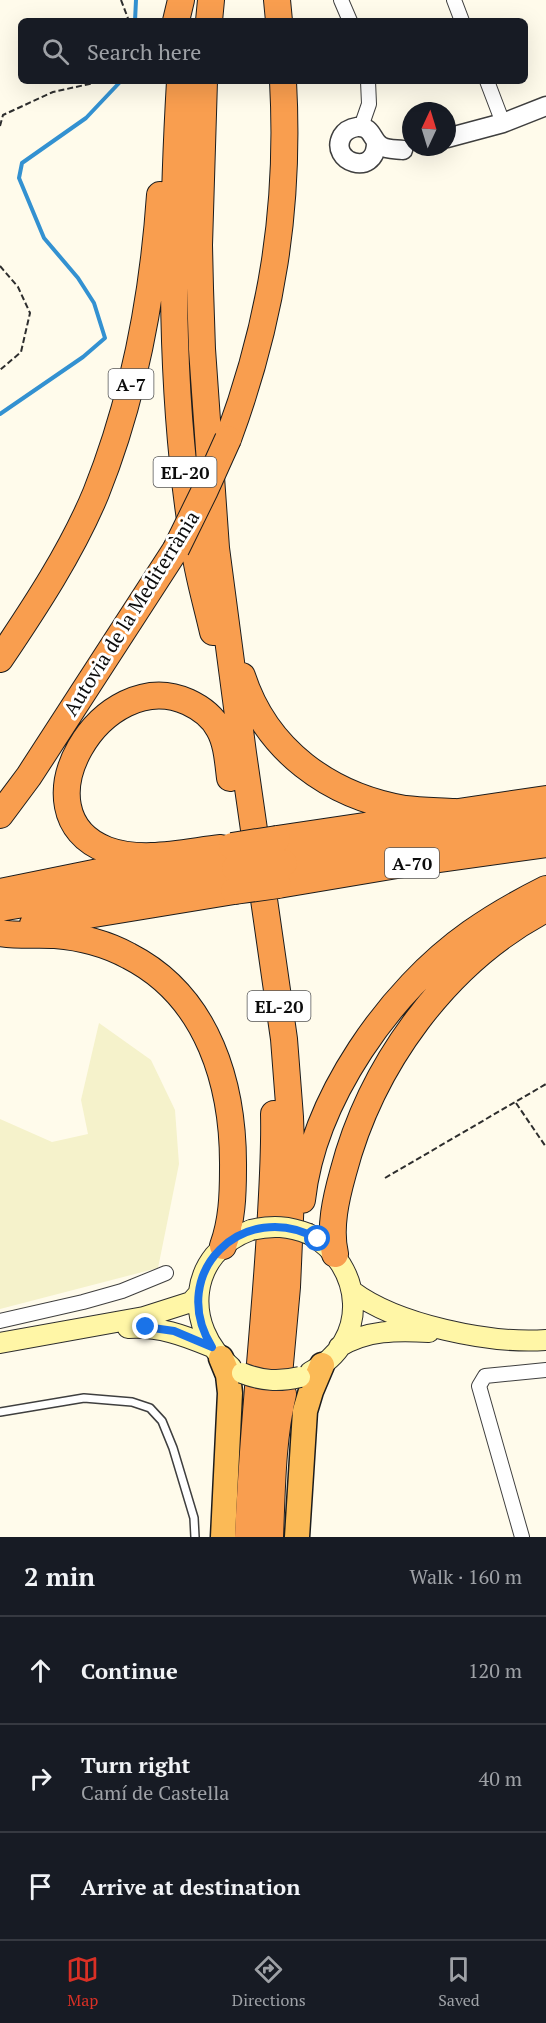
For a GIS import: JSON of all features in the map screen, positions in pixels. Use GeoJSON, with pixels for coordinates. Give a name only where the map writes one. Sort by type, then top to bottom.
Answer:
{"type":"FeatureCollection","features":[{"type":"Feature","properties":{"kind":"highway"},"geometry":{"type":"LineString","coordinates":[[177,18],[183,0]]}},
{"type":"Feature","properties":{"kind":"highway"},"geometry":{"type":"LineString","coordinates":[[183,0],[184,18]]}},
{"type":"Feature","properties":{"kind":"highway"},"geometry":{"type":"LineString","coordinates":[[209,18],[211,0]]}},
{"type":"Feature","properties":{"kind":"highway"},"geometry":{"type":"LineString","coordinates":[[277,0],[279,18]]}},
{"type":"Feature","properties":{"kind":"highway","name":"A-7"},"geometry":{"type":"LineString","coordinates":[[0,658],[23,625],[71,543],[95,495],[111,452],[131,384],[148,306],[155,254],[168,84]]}},
{"type":"Feature","properties":{"kind":"highway","name":"EL-20"},"geometry":{"type":"LineString","coordinates":[[180,84],[175,197],[175,305],[182,445],[195,553],[213,630],[240,787],[233,862],[263,971],[271,1040],[274,1118],[266,1294],[250,1485],[248,1537]]}},
{"type":"Feature","properties":{"kind":"highway","name":"EL-20"},"geometry":{"type":"LineString","coordinates":[[204,84],[199,245],[202,349],[216,548],[284,1039],[289,1106],[292,1173],[287,1287],[278,1386],[280,1410],[270,1537]]}},
{"type":"Feature","properties":{"kind":"highway","name":"Autovia de la Mediterrània"},"geometry":{"type":"LineString","coordinates":[[0,815],[29,776],[176,549],[228,438],[246,390],[259,344],[280,233],[286,143],[283,84]]}},
{"type":"Feature","properties":{"kind":"highway"},"geometry":{"type":"LineString","coordinates":[[223,604],[248,692],[258,712],[291,756],[323,780],[355,796],[406,809],[455,812]]}},
{"type":"Feature","properties":{"kind":"highway"},"geometry":{"type":"LineString","coordinates":[[165,695],[181,699],[199,708],[211,718],[219,729],[226,750],[233,862],[128,855],[107,850],[90,841],[72,817],[67,782],[74,757],[98,724],[129,701],[145,696],[165,695]]}},
{"type":"Feature","properties":{"kind":"highway"},"geometry":{"type":"LineString","coordinates":[[0,892],[70,876],[233,862],[277,839],[546,799]]}},
{"type":"Feature","properties":{"kind":"highway","name":"A-70"},"geometry":{"type":"LineString","coordinates":[[281,874],[390,845],[546,823]]}},
{"type":"Feature","properties":{"kind":"highway","name":"A-70"},"geometry":{"type":"LineString","coordinates":[[0,908],[233,862],[281,874],[546,844]]}},
{"type":"Feature","properties":{"kind":"highway","name":"A-70"},"geometry":{"type":"LineString","coordinates":[[0,932],[233,862]]}},
{"type":"Feature","properties":{"kind":"highway"},"geometry":{"type":"LineString","coordinates":[[280,1410],[284,1392],[302,1194],[314,1148],[336,1093],[371,1035],[393,1005],[428,968],[470,934],[546,889]]}},
{"type":"Feature","properties":{"kind":"highway"},"geometry":{"type":"LineString","coordinates":[[335,1254],[333,1230],[338,1192],[346,1160],[364,1111],[396,1051],[456,977],[516,927],[546,909]]}},
{"type":"Feature","properties":{"kind":"highway"},"geometry":{"type":"LineString","coordinates":[[0,932],[76,938],[106,946],[151,968],[173,987],[190,1007],[216,1054],[231,1126],[232,1204],[228,1234],[223,1246]]}},
{"type":"Feature","properties":{"kind":"highway"},"geometry":{"type":"LineString","coordinates":[[216,1353],[228,1375],[231,1393],[223,1537]]}},
{"type":"Feature","properties":{"kind":"highway"},"geometry":{"type":"LineString","coordinates":[[297,1537],[305,1411],[322,1365]]}},
{"type":"Feature","properties":{"kind":"main road"},"geometry":{"type":"LineString","coordinates":[[70,1332],[146,1327],[174,1331],[216,1353],[242,1373],[276,1381],[300,1377],[322,1365],[339,1347],[345,1337],[352,1314],[352,1291],[346,1271],[335,1254],[309,1234],[274,1226],[251,1230],[223,1246],[204,1272],[199,1293],[200,1321],[216,1353]]}},
{"type":"Feature","properties":{"kind":"main road"},"geometry":{"type":"LineString","coordinates":[[352,1291],[379,1307],[410,1319],[474,1336]]}},
{"type":"Feature","properties":{"kind":"main road"},"geometry":{"type":"LineString","coordinates":[[0,1344],[144,1317],[191,1302],[199,1293]]}},
{"type":"Feature","properties":{"kind":"main road"},"geometry":{"type":"LineString","coordinates":[[339,1347],[353,1339],[377,1332],[423,1332],[518,1341],[546,1340]]}},
{"type":"Feature","properties":{"kind":"street"},"geometry":{"type":"LineString","coordinates":[[341,0],[349,18]]}},
{"type":"Feature","properties":{"kind":"street"},"geometry":{"type":"LineString","coordinates":[[454,0],[461,18]]}},
{"type":"Feature","properties":{"kind":"street"},"geometry":{"type":"LineString","coordinates":[[361,127],[369,104],[368,84]]}},
{"type":"Feature","properties":{"kind":"street"},"geometry":{"type":"LineString","coordinates":[[488,84],[503,123]]}},
{"type":"Feature","properties":{"kind":"street"},"geometry":{"type":"LineString","coordinates":[[456,136],[503,123],[546,106]]}},
{"type":"Feature","properties":{"kind":"street"},"geometry":{"type":"LineString","coordinates":[[376,148],[366,162],[361,164],[350,162],[342,153],[340,142],[345,132],[361,127],[371,132],[376,148],[383,156],[402,151]]}},
{"type":"Feature","properties":{"kind":"street"},"geometry":{"type":"LineString","coordinates":[[0,1321],[112,1294],[166,1273]]}},
{"type":"Feature","properties":{"kind":"street"},"geometry":{"type":"LineString","coordinates":[[522,1537],[479,1386],[485,1376],[546,1370]]}},
{"type":"Feature","properties":{"kind":"lane"},"geometry":{"type":"LineString","coordinates":[[0,1412],[84,1398],[132,1402],[150,1407],[162,1421],[173,1448],[194,1518],[195,1537]]}},
{"type":"Feature","properties":{"kind":"path"},"geometry":{"type":"LineString","coordinates":[[121,0],[128,18]]}},
{"type":"Feature","properties":{"kind":"path"},"geometry":{"type":"LineString","coordinates":[[0,126],[3,116],[53,92],[89,84]]}},
{"type":"Feature","properties":{"kind":"path"},"geometry":{"type":"LineString","coordinates":[[0,266],[18,286],[30,313],[21,352],[0,370]]}},
{"type":"Feature","properties":{"kind":"path"},"geometry":{"type":"LineString","coordinates":[[385,1178],[546,1084]]}},
{"type":"Feature","properties":{"kind":"path"},"geometry":{"type":"LineString","coordinates":[[516,1102],[546,1147]]}},
{"type":"Feature","properties":{"kind":"shaded area"},"geometry":{"type":"Polygon","coordinates":[[[99,1023],[151,1060],[175,1110],[179,1164],[158,1268],[0,1309],[0,1119],[52,1142],[88,1134],[81,1100],[99,1023]]]}},
{"type":"Feature","properties":{"kind":"waterway"},"geometry":{"type":"LineString","coordinates":[[135,18],[136,0]]}},
{"type":"Feature","properties":{"kind":"waterway"},"geometry":{"type":"LineString","coordinates":[[0,414],[83,357],[105,338],[94,303],[78,278],[44,238],[19,178],[22,163],[86,118],[118,84]]}},
{"type":"Feature","properties":{"kind":"route"},"geometry":{"type":"LineString","coordinates":[[146,1327],[174,1331],[212,1347],[200,1321],[198,1302],[204,1272],[223,1246],[244,1233],[274,1226],[298,1230],[318,1239]]}}]}
